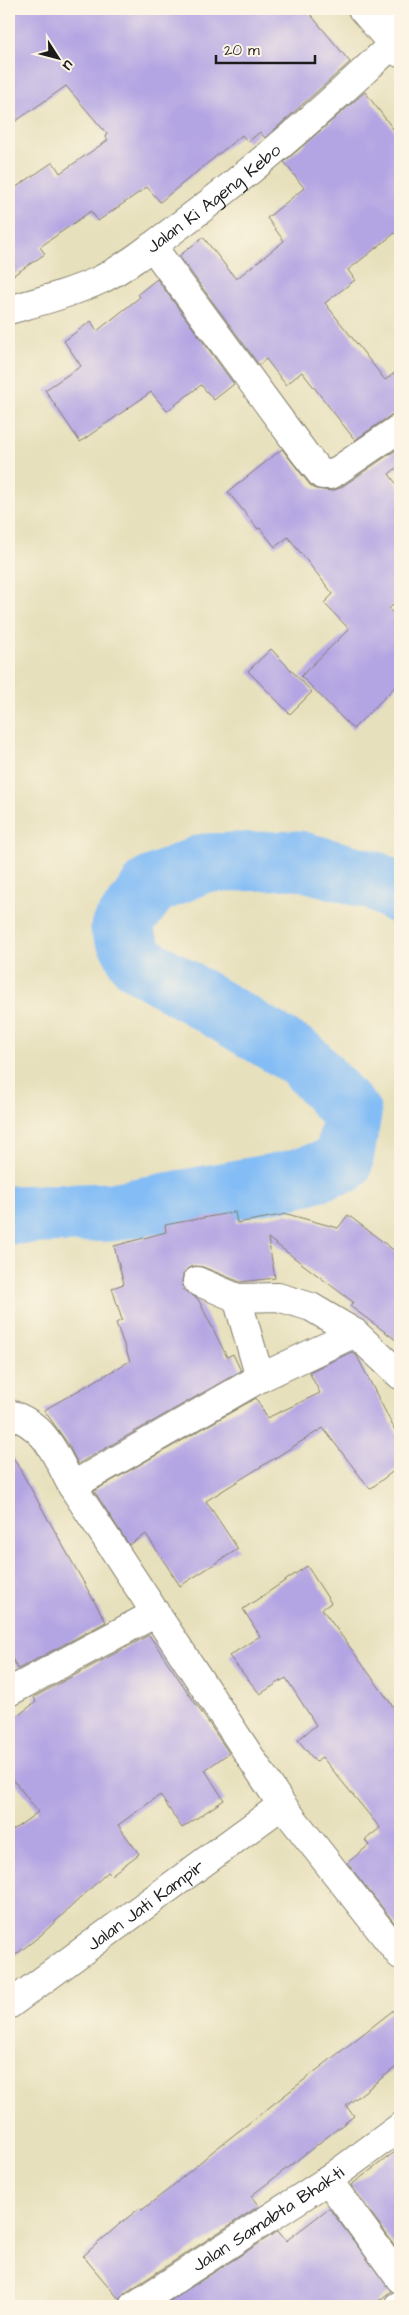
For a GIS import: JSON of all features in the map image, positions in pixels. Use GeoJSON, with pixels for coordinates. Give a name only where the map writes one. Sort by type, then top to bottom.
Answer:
{"type":"FeatureCollection","features":[{"type":"Feature","properties":{"kind":"street"},"geometry":{"type":"LineString","coordinates":[[362,9],[394,35]]}},
{"type":"Feature","properties":{"kind":"street","name":"Jalan Ki Ageng Kebo"},"geometry":{"type":"LineString","coordinates":[[9,310],[65,295],[104,278],[152,246],[216,198],[290,137],[394,35]]}},
{"type":"Feature","properties":{"kind":"street"},"geometry":{"type":"LineString","coordinates":[[152,246],[304,454],[322,475],[331,475],[400,428]]}},
{"type":"Feature","properties":{"kind":"street"},"geometry":{"type":"LineString","coordinates":[[197,1280],[238,1298],[278,1297],[330,1317],[355,1333],[400,1375]]}},
{"type":"Feature","properties":{"kind":"street"},"geometry":{"type":"LineString","coordinates":[[238,1298],[260,1378]]}},
{"type":"Feature","properties":{"kind":"street"},"geometry":{"type":"LineString","coordinates":[[72,1486],[260,1378],[355,1333]]}},
{"type":"Feature","properties":{"kind":"street"},"geometry":{"type":"LineString","coordinates":[[9,1414],[24,1419],[45,1436],[72,1486],[282,1805],[400,1955]]}},
{"type":"Feature","properties":{"kind":"street"},"geometry":{"type":"LineString","coordinates":[[9,1692],[156,1613]]}},
{"type":"Feature","properties":{"kind":"street","name":"Jalan Jati Kampir"},"geometry":{"type":"LineString","coordinates":[[9,2005],[282,1805]]}},
{"type":"Feature","properties":{"kind":"street","name":"Jalan Samabta Bhakti"},"geometry":{"type":"LineString","coordinates":[[134,2306],[328,2180],[400,2127]]}},
{"type":"Feature","properties":{"kind":"street"},"geometry":{"type":"LineString","coordinates":[[328,2180],[400,2279]]}},
{"type":"Feature","properties":{"kind":"building"},"geometry":{"type":"Polygon","coordinates":[[[9,9],[306,9],[350,62],[265,138],[260,132],[248,142],[242,135],[160,202],[147,187],[98,221],[91,211],[40,247],[45,254],[9,278],[9,192],[53,162],[60,173],[108,140],[105,136],[107,134],[66,86],[9,126],[9,9]]]}},
{"type":"Feature","properties":{"kind":"building"},"geometry":{"type":"Polygon","coordinates":[[[365,92],[400,138],[400,229],[348,270],[355,280],[325,303],[385,380],[400,369],[400,413],[391,415],[355,440],[302,372],[286,385],[266,359],[259,365],[179,256],[203,237],[236,279],[284,241],[267,218],[304,188],[284,162],[365,92]]]}},
{"type":"Feature","properties":{"kind":"building"},"geometry":{"type":"Polygon","coordinates":[[[157,279],[234,384],[214,400],[201,385],[167,411],[151,392],[80,442],[45,390],[81,366],[64,341],[91,321],[97,331],[140,297],[138,294],[157,279]]]}},
{"type":"Feature","properties":{"kind":"building"},"geometry":{"type":"Polygon","coordinates":[[[400,447],[400,465],[389,474],[400,489],[400,598],[389,609],[400,621],[400,682],[353,729],[301,676],[349,629],[324,603],[333,594],[288,537],[275,547],[228,492],[282,449],[310,485],[316,489],[331,491],[340,488],[400,447]]]}},
{"type":"Feature","properties":{"kind":"building"},"geometry":{"type":"Polygon","coordinates":[[[271,649],[312,692],[290,714],[248,671],[271,649]]]}},
{"type":"Feature","properties":{"kind":"building"},"geometry":{"type":"Polygon","coordinates":[[[235,1212],[237,1223],[287,1214],[338,1228],[348,1215],[400,1255],[400,1343],[350,1306],[353,1302],[268,1238],[275,1278],[240,1282],[203,1267],[195,1266],[188,1268],[183,1274],[184,1290],[198,1299],[227,1357],[233,1354],[241,1371],[78,1464],[68,1444],[44,1410],[130,1361],[116,1323],[122,1320],[112,1288],[124,1284],[114,1246],[166,1232],[165,1225],[235,1212]]]}},
{"type":"Feature","properties":{"kind":"building"},"geometry":{"type":"Polygon","coordinates":[[[352,1352],[357,1356],[400,1440],[400,1466],[370,1489],[323,1428],[206,1501],[238,1549],[180,1586],[146,1534],[129,1545],[94,1491],[256,1398],[267,1418],[320,1393],[309,1372],[352,1352]]]}},
{"type":"Feature","properties":{"kind":"building"},"geometry":{"type":"Polygon","coordinates":[[[9,1450],[106,1622],[18,1669],[9,1653],[9,1450]]]}},
{"type":"Feature","properties":{"kind":"building"},"geometry":{"type":"Polygon","coordinates":[[[307,1566],[331,1603],[322,1609],[400,1716],[400,1930],[347,1863],[369,1845],[365,1840],[380,1828],[322,1757],[316,1762],[298,1740],[316,1725],[286,1678],[260,1694],[229,1656],[260,1636],[243,1609],[307,1566]]]}},
{"type":"Feature","properties":{"kind":"building"},"geometry":{"type":"Polygon","coordinates":[[[149,1635],[229,1753],[205,1770],[224,1800],[182,1828],[160,1795],[118,1825],[139,1854],[111,1875],[108,1872],[41,1935],[9,1960],[9,1833],[38,1812],[9,1774],[9,1722],[36,1702],[34,1697],[149,1635]]]}},
{"type":"Feature","properties":{"kind":"building"},"geometry":{"type":"Polygon","coordinates":[[[400,2005],[400,2064],[346,2106],[354,2116],[251,2196],[259,2206],[125,2293],[120,2300],[83,2256],[122,2222],[140,2208],[142,2210],[169,2189],[212,2152],[400,2005]]]}},
{"type":"Feature","properties":{"kind":"building"},"geometry":{"type":"Polygon","coordinates":[[[400,2148],[400,2253],[351,2185],[400,2148]]]}},
{"type":"Feature","properties":{"kind":"building"},"geometry":{"type":"Polygon","coordinates":[[[329,2208],[391,2291],[372,2306],[162,2306],[278,2231],[286,2241],[329,2208]]]}},
{"type":"Feature","properties":{"kind":"waterway"},"geometry":{"type":"LineString","coordinates":[[9,1215],[112,1212],[290,1180],[343,1164],[352,1114],[302,1059],[138,962],[120,928],[151,886],[204,863],[298,860],[375,881],[400,895]]}}]}
